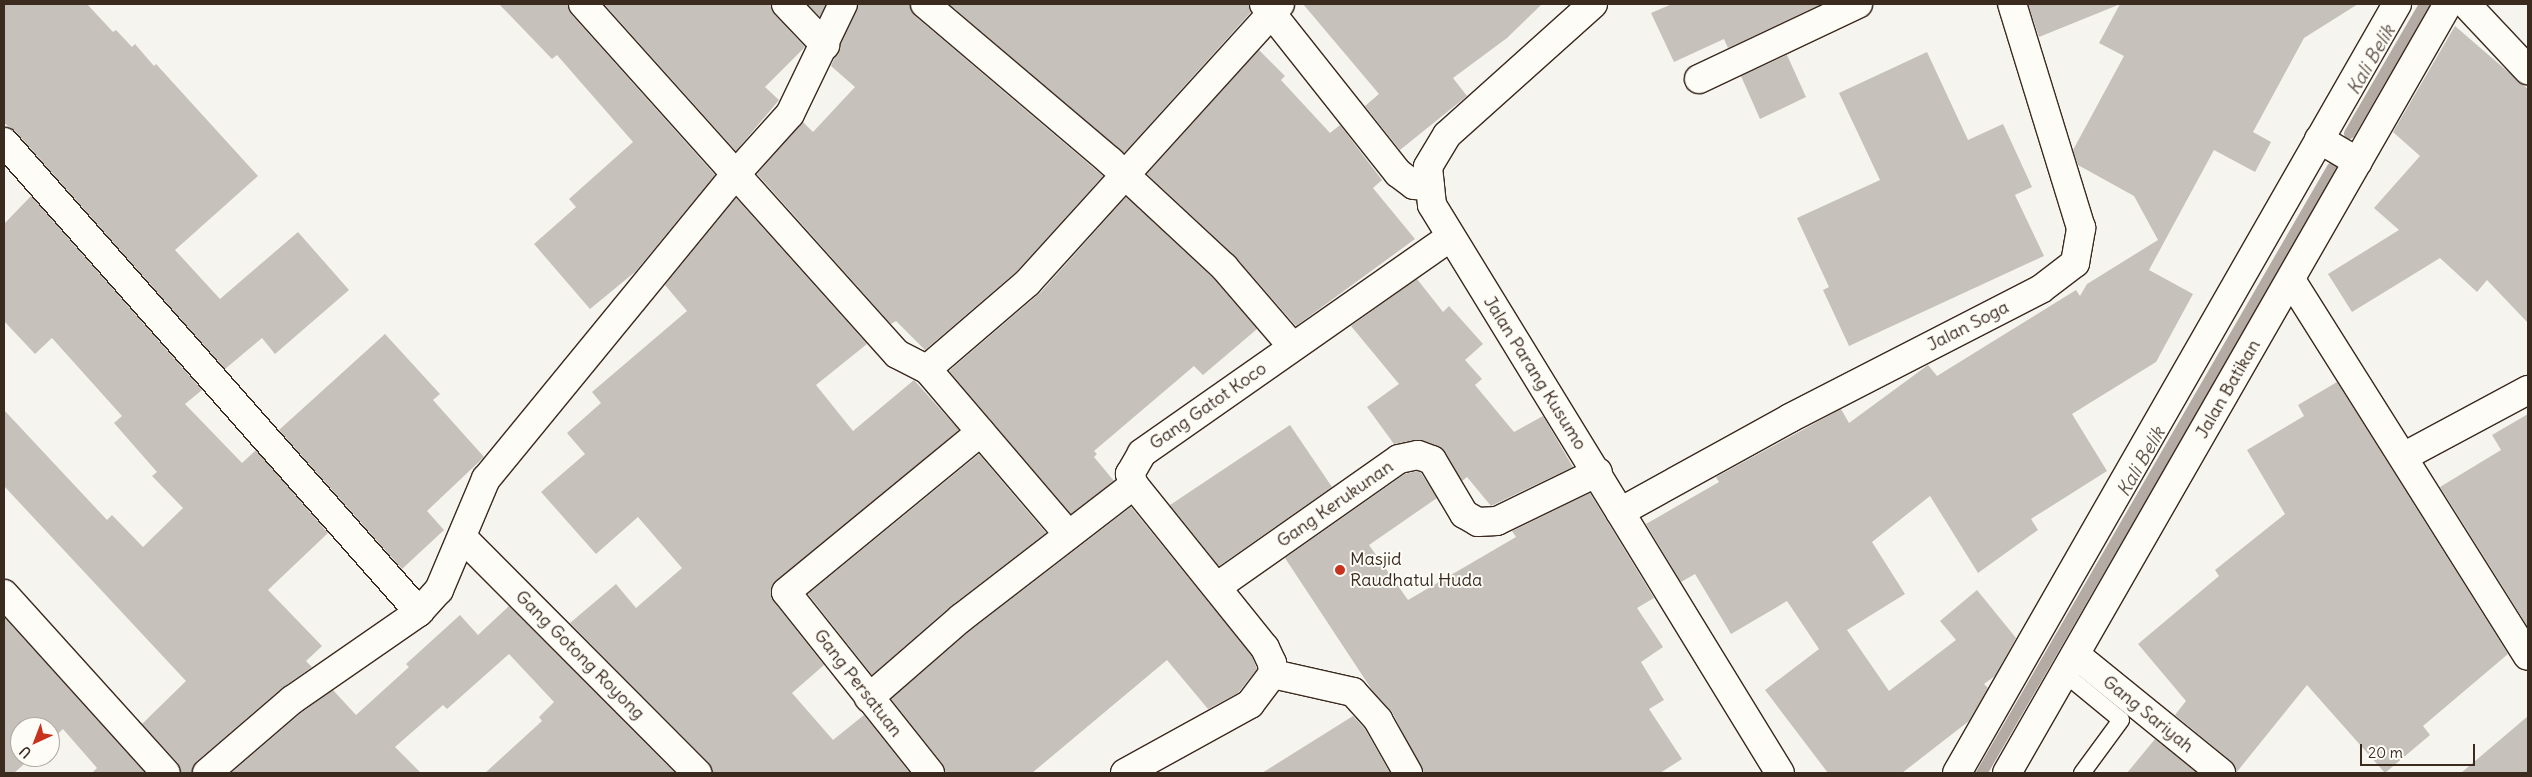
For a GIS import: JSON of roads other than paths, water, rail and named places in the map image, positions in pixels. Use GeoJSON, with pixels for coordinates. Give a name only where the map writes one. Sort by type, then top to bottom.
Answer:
{"type":"FeatureCollection","features":[{"type":"Feature","properties":{"kind":"street"},"geometry":{"type":"LineString","coordinates":[[583,4],[897,354],[927,369],[1069,535]]}},
{"type":"Feature","properties":{"kind":"street"},"geometry":{"type":"LineString","coordinates":[[786,4],[825,45]]}},
{"type":"Feature","properties":{"kind":"street"},"geometry":{"type":"LineString","coordinates":[[207,773],[292,700],[420,612],[439,590],[463,538],[486,479],[735,175],[790,114],[825,45],[843,4]]}},
{"type":"Feature","properties":{"kind":"street"},"geometry":{"type":"LineString","coordinates":[[925,4],[1126,176],[1224,267],[1292,346]]}},
{"type":"Feature","properties":{"kind":"street","name":"Jalan Parang Kusumo"},"geometry":{"type":"LineString","coordinates":[[1593,4],[1447,135],[1428,167],[1432,205],[1450,237],[1598,472],[1620,512],[1780,773]]}},
{"type":"Feature","properties":{"kind":"street"},"geometry":{"type":"LineString","coordinates":[[1699,79],[1858,4]]}},
{"type":"Feature","properties":{"kind":"street","name":"Jalan Soga"},"geometry":{"type":"LineString","coordinates":[[1620,512],[1790,418],[2041,290],[2075,263],[2081,228],[2012,4]]}},
{"type":"Feature","properties":{"kind":"street"},"geometry":{"type":"LineString","coordinates":[[1957,773],[2397,4]]}},
{"type":"Feature","properties":{"kind":"street","name":"Jalan Batikan"},"geometry":{"type":"LineString","coordinates":[[2007,773],[2448,4]]}},
{"type":"Feature","properties":{"kind":"street"},"geometry":{"type":"LineString","coordinates":[[2466,4],[2528,70]]}},
{"type":"Feature","properties":{"kind":"street"},"geometry":{"type":"LineString","coordinates":[[927,369],[1028,282],[1126,176],[1272,7],[1398,173],[1414,185],[1430,186]]}},
{"type":"Feature","properties":{"kind":"street"},"geometry":{"type":"LineString","coordinates":[[2319,139],[2358,162]]}},
{"type":"Feature","properties":{"kind":"street"},"geometry":{"type":"LineString","coordinates":[[4,142],[420,612]]}},
{"type":"Feature","properties":{"kind":"street","name":"Gang Gatot Koco"},"geometry":{"type":"LineString","coordinates":[[1134,485],[1130,474],[1142,452],[1450,237]]}},
{"type":"Feature","properties":{"kind":"street"},"geometry":{"type":"LineString","coordinates":[[2291,280],[2528,656]]}},
{"type":"Feature","properties":{"kind":"street"},"geometry":{"type":"LineString","coordinates":[[2403,457],[2528,390]]}},
{"type":"Feature","properties":{"kind":"street","name":"Gang Persatuan"},"geometry":{"type":"LineString","coordinates":[[930,773],[786,592],[981,432]]}},
{"type":"Feature","properties":{"kind":"street","name":"Gang Kerukunan"},"geometry":{"type":"LineString","coordinates":[[1218,586],[1400,459],[1418,455],[1432,460],[1464,514],[1478,522],[1497,521],[1598,472]]}},
{"type":"Feature","properties":{"kind":"street"},"geometry":{"type":"LineString","coordinates":[[869,698],[962,618],[1134,485],[1218,586],[1264,648],[1272,663],[1273,674],[1250,704],[1125,773]]}},
{"type":"Feature","properties":{"kind":"street","name":"Gang Gotong Royong"},"geometry":{"type":"LineString","coordinates":[[463,538],[697,773]]}},
{"type":"Feature","properties":{"kind":"street"},"geometry":{"type":"LineString","coordinates":[[4,594],[166,773]]}},
{"type":"Feature","properties":{"kind":"street","name":"Gang Sariyah"},"geometry":{"type":"LineString","coordinates":[[2070,665],[2221,773]]}},
{"type":"Feature","properties":{"kind":"street"},"geometry":{"type":"LineString","coordinates":[[1273,674],[1353,692],[1378,720],[1408,773]]}},
{"type":"Feature","properties":{"kind":"lane"},"geometry":{"type":"LineString","coordinates":[[2070,665],[2121,720],[2082,773]]}},
{"type":"Feature","properties":{"kind":"waterway","name":"Kali Belik"},"geometry":{"type":"LineString","coordinates":[[2349,133],[2424,4]]}},
{"type":"Feature","properties":{"kind":"waterway","name":"Kali Belik"},"geometry":{"type":"LineString","coordinates":[[1981,773],[2332,167]]}},
{"type":"Feature","properties":{"kind":"place","name":"Masjid Raudhatul Huda"},"geometry":{"type":"Point","coordinates":[1340,570]}}]}
